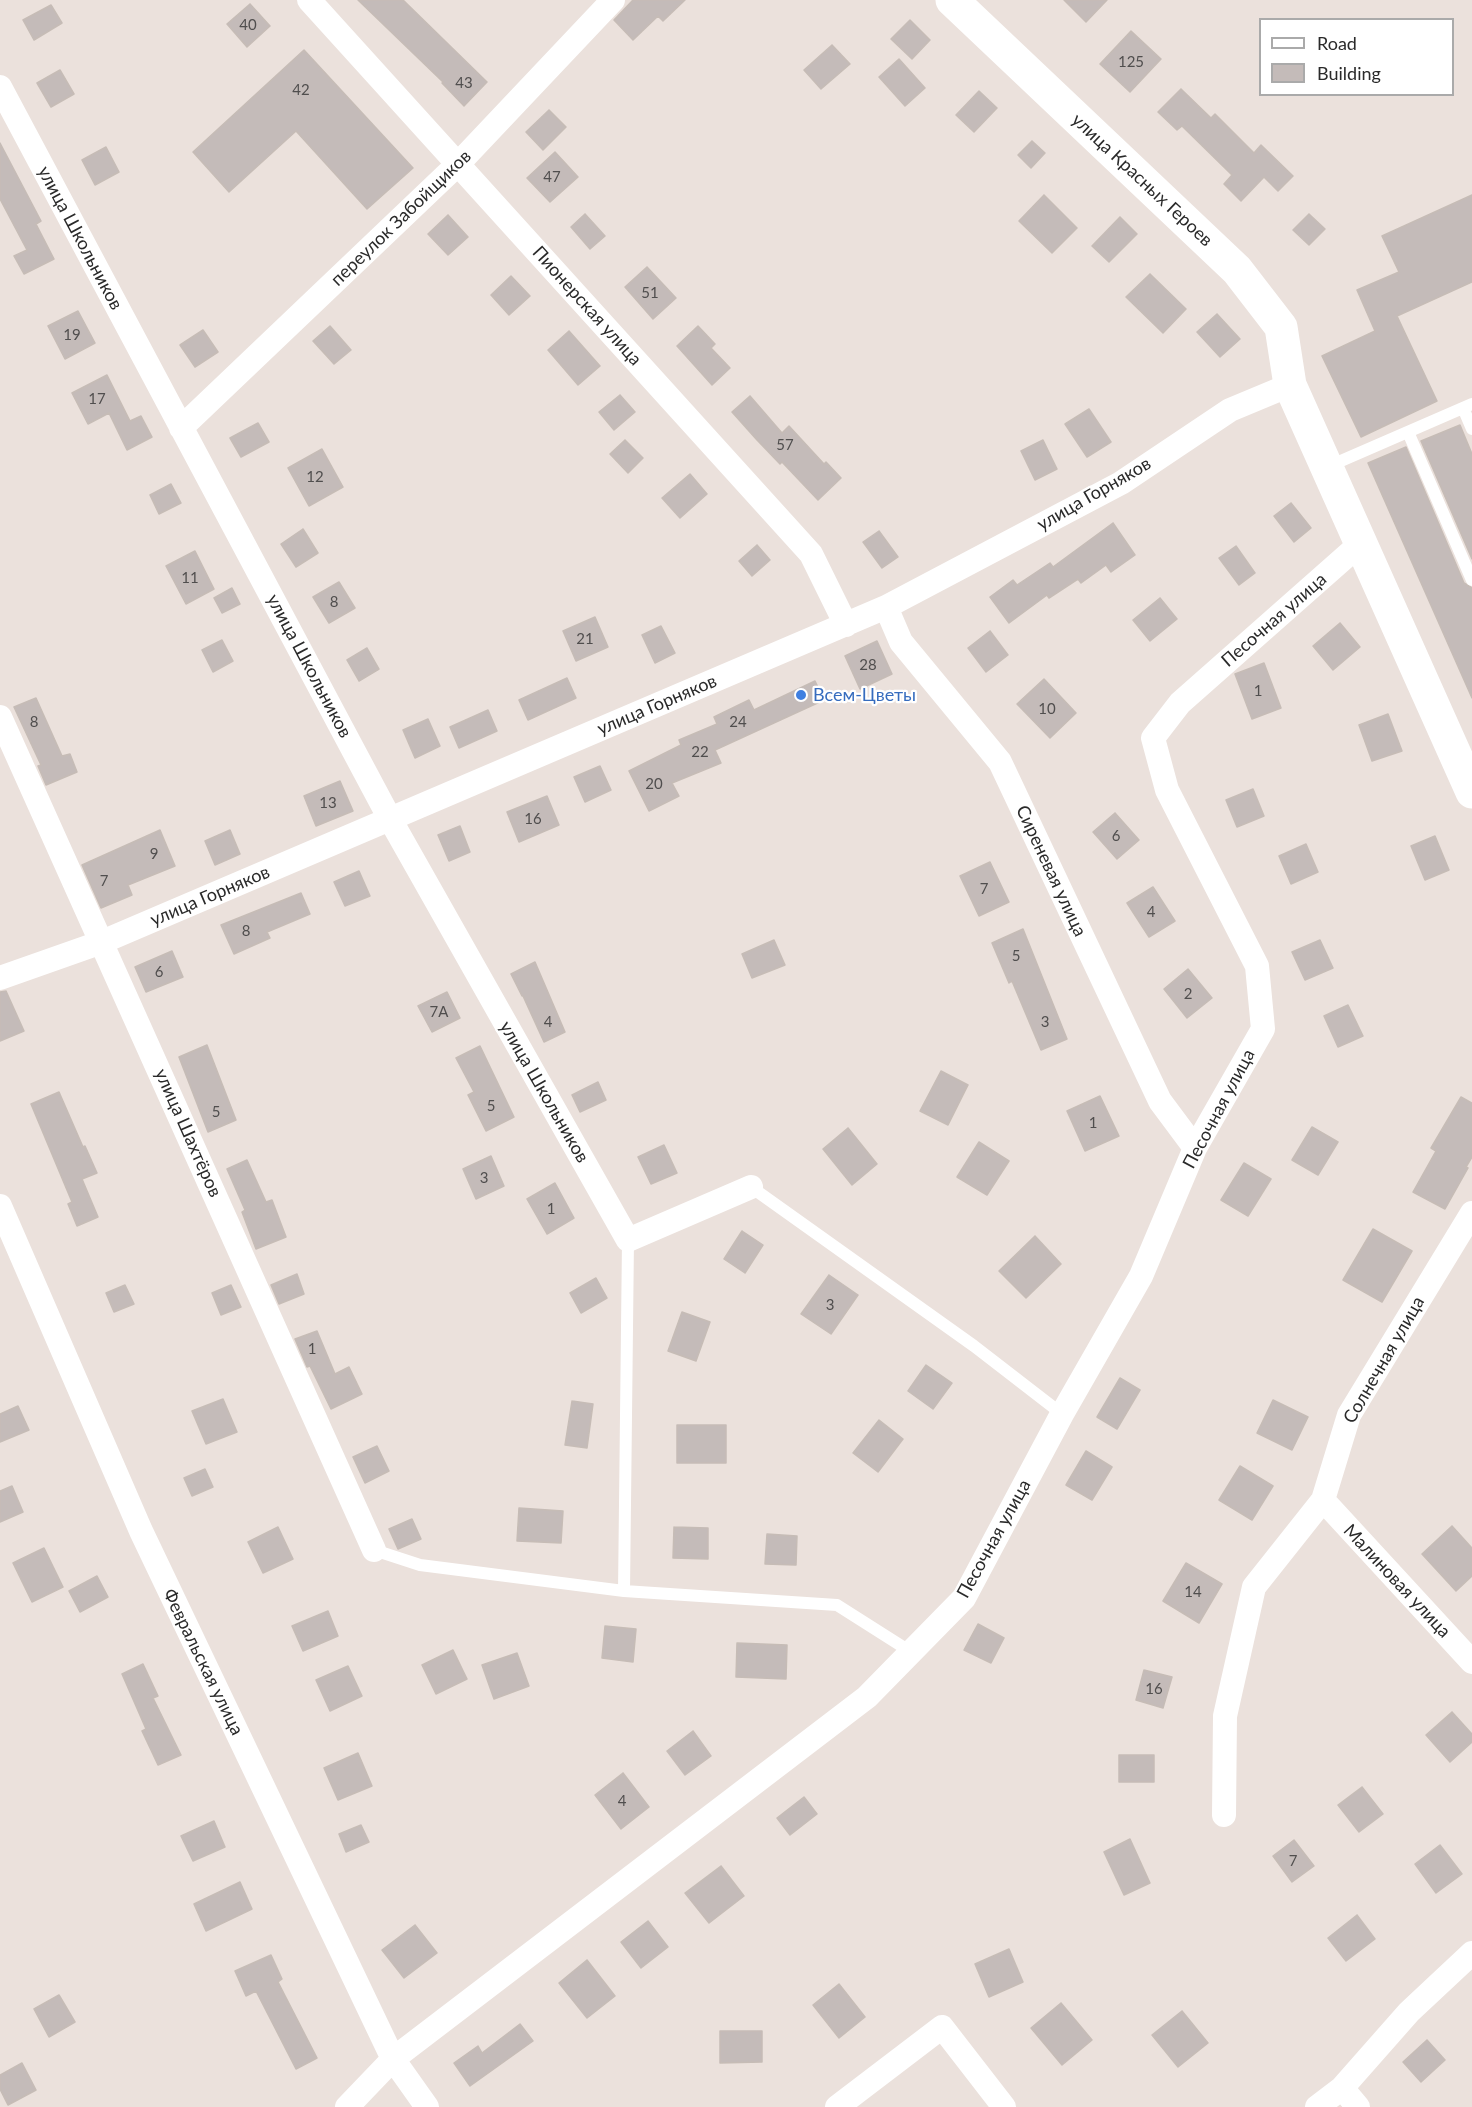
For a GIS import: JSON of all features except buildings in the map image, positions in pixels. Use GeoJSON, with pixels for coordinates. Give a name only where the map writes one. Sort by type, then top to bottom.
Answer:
{"type":"FeatureCollection","features":[{"type":"Feature","properties":{"kind":"main road","name":"улица Красных Героев"},"geometry":{"type":"LineString","coordinates":[[952,0],[1237,270],[1281,327],[1290,385],[1472,792]]}},
{"type":"Feature","properties":{"kind":"street","name":"Пионерская улица"},"geometry":{"type":"LineString","coordinates":[[309,0],[811,554],[846,625]]}},
{"type":"Feature","properties":{"kind":"street","name":"переулок Забойщиков"},"geometry":{"type":"LineString","coordinates":[[181,428],[458,164],[613,0]]}},
{"type":"Feature","properties":{"kind":"street","name":"улица Школьников"},"geometry":{"type":"LineString","coordinates":[[0,87],[390,819],[628,1240]]}},
{"type":"Feature","properties":{"kind":"street","name":"улица Горняков"},"geometry":{"type":"LineString","coordinates":[[0,978],[102,942],[886,607],[1120,483],[1230,410],[1290,385]]}},
{"type":"Feature","properties":{"kind":"street","name":"Песочная улица"},"geometry":{"type":"LineString","coordinates":[[347,2107],[393,2059],[867,1696],[964,1598],[1062,1414],[1141,1276],[1195,1148],[1263,1029],[1257,966],[1167,790],[1153,738],[1180,703],[1360,544]]}},
{"type":"Feature","properties":{"kind":"street","name":"Сиреневая улица"},"geometry":{"type":"LineString","coordinates":[[886,607],[901,642],[1000,762],[1160,1101],[1195,1148]]}},
{"type":"Feature","properties":{"kind":"street","name":"улица Шахтёров"},"geometry":{"type":"LineString","coordinates":[[0,717],[374,1550]]}},
{"type":"Feature","properties":{"kind":"street"},"geometry":{"type":"LineString","coordinates":[[628,1240],[751,1187]]}},
{"type":"Feature","properties":{"kind":"street","name":"Февральская улица"},"geometry":{"type":"LineString","coordinates":[[0,1206],[141,1532],[393,2059],[427,2107]]}},
{"type":"Feature","properties":{"kind":"street","name":"Солнечная улица"},"geometry":{"type":"LineString","coordinates":[[1224,1815],[1226,1716],[1254,1587],[1323,1500],[1349,1415],[1472,1213]]}},
{"type":"Feature","properties":{"kind":"street","name":"Малиновая улица"},"geometry":{"type":"LineString","coordinates":[[1323,1500],[1472,1662]]}},
{"type":"Feature","properties":{"kind":"street"},"geometry":{"type":"LineString","coordinates":[[1317,2107],[1342,2088],[1409,2012],[1472,1953]]}},
{"type":"Feature","properties":{"kind":"street"},"geometry":{"type":"LineString","coordinates":[[837,2107],[942,2027],[1004,2107]]}},
{"type":"Feature","properties":{"kind":"street"},"geometry":{"type":"LineString","coordinates":[[1342,2088],[1358,2107]]}},
{"type":"Feature","properties":{"kind":"lane"},"geometry":{"type":"LineString","coordinates":[[1326,467],[1468,406],[1472,429]]}},
{"type":"Feature","properties":{"kind":"lane"},"geometry":{"type":"LineString","coordinates":[[1408,432],[1472,580]]}},
{"type":"Feature","properties":{"kind":"lane"},"geometry":{"type":"LineString","coordinates":[[751,1187],[974,1346],[1062,1414]]}},
{"type":"Feature","properties":{"kind":"lane"},"geometry":{"type":"LineString","coordinates":[[624,1591],[628,1240]]}},
{"type":"Feature","properties":{"kind":"lane"},"geometry":{"type":"LineString","coordinates":[[374,1550],[420,1565],[624,1591],[837,1605],[911,1652]]}},
{"type":"Feature","properties":{"kind":"place","name":"Всем-Цветы"},"geometry":{"type":"Point","coordinates":[801,695]}}]}
